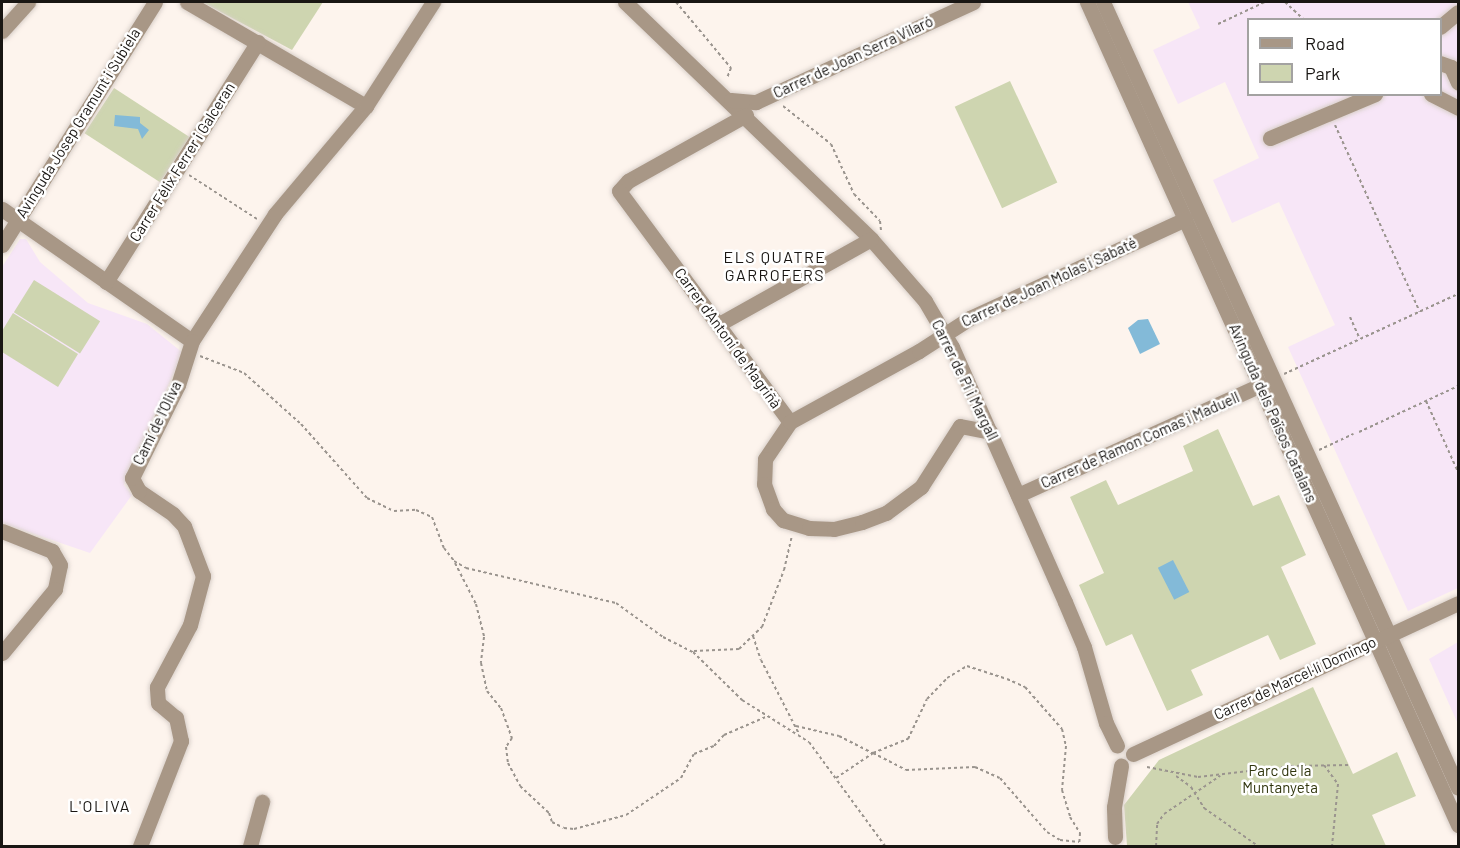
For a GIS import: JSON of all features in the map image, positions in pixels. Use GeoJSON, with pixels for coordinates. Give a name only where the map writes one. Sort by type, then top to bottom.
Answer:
{"type":"FeatureCollection","features":[{"type":"Feature","properties":{"kind":"street"},"geometry":{"type":"LineString","coordinates":[[2,31],[28,2]]}},
{"type":"Feature","properties":{"kind":"street","name":"Avinguda Josep Gramunt i Subiela"},"geometry":{"type":"LineString","coordinates":[[2,245],[155,2]]}},
{"type":"Feature","properties":{"kind":"street"},"geometry":{"type":"LineString","coordinates":[[187,2],[366,106]]}},
{"type":"Feature","properties":{"kind":"street"},"geometry":{"type":"LineString","coordinates":[[2,209],[106,282],[190,347],[267,226],[366,106],[433,2]]}},
{"type":"Feature","properties":{"kind":"street","name":"Carrer de Joan Serra Vilaró"},"geometry":{"type":"LineString","coordinates":[[731,100],[756,102],[973,2]]}},
{"type":"Feature","properties":{"kind":"street","name":"Avinguda dels Països Catalans"},"geometry":{"type":"LineString","coordinates":[[1087,2],[1185,219],[1267,382],[1308,455],[1458,825]]}},
{"type":"Feature","properties":{"kind":"street","name":"Avinguda dels Països Catalans"},"geometry":{"type":"LineString","coordinates":[[1103,2],[1267,382],[1382,638],[1458,788]]}},
{"type":"Feature","properties":{"kind":"street","name":"Carrer de Pi i Margall"},"geometry":{"type":"LineString","coordinates":[[629,3],[746,115],[876,234],[945,333],[1084,647],[1106,723],[1117,746]]}},
{"type":"Feature","properties":{"kind":"street"},"geometry":{"type":"LineString","coordinates":[[1442,25],[1458,12]]}},
{"type":"Feature","properties":{"kind":"street","name":"Carrer Félix Ferrer i Galceran"},"geometry":{"type":"LineString","coordinates":[[106,282],[258,42]]}},
{"type":"Feature","properties":{"kind":"street"},"geometry":{"type":"LineString","coordinates":[[1442,64],[1451,67],[1458,83]]}},
{"type":"Feature","properties":{"kind":"street"},"geometry":{"type":"LineString","coordinates":[[1270,138],[1370,96]]}},
{"type":"Feature","properties":{"kind":"street"},"geometry":{"type":"LineString","coordinates":[[1435,96],[1458,108]]}},
{"type":"Feature","properties":{"kind":"street","name":"Carrer d'Antoni de Magriñà"},"geometry":{"type":"LineString","coordinates":[[746,115],[628,181],[619,191],[789,422],[765,459],[764,484],[773,509],[798,526],[834,530],[886,513],[921,487],[960,426],[990,432]]}},
{"type":"Feature","properties":{"kind":"street","name":"Carrer de Joan Molas i Sabaté"},"geometry":{"type":"LineString","coordinates":[[789,422],[919,351],[945,333],[1185,219]]}},
{"type":"Feature","properties":{"kind":"street"},"geometry":{"type":"LineString","coordinates":[[719,324],[876,234]]}},
{"type":"Feature","properties":{"kind":"street","name":"Camí de l'Oliva"},"geometry":{"type":"LineString","coordinates":[[140,846],[181,741],[176,718],[158,703],[157,687],[190,626],[203,576],[184,526],[173,514],[139,491],[132,478],[178,385],[190,347]]}},
{"type":"Feature","properties":{"kind":"street","name":"Carrer de Ramon Comas i Maduell"},"geometry":{"type":"LineString","coordinates":[[1018,495],[1267,382]]}},
{"type":"Feature","properties":{"kind":"street"},"geometry":{"type":"LineString","coordinates":[[2,531],[52,551],[60,565],[56,589],[2,653]]}},
{"type":"Feature","properties":{"kind":"street","name":"Carrer de Marcel·lí Domingo"},"geometry":{"type":"LineString","coordinates":[[1133,754],[1458,603]]}},
{"type":"Feature","properties":{"kind":"street"},"geometry":{"type":"LineString","coordinates":[[1117,746],[1127,746],[1133,754],[1130,762],[1121,766],[1112,758],[1117,746]]}},
{"type":"Feature","properties":{"kind":"street"},"geometry":{"type":"LineString","coordinates":[[1115,837],[1114,807],[1121,766]]}},
{"type":"Feature","properties":{"kind":"street"},"geometry":{"type":"LineString","coordinates":[[250,846],[262,802]]}},
{"type":"Feature","properties":{"kind":"path"},"geometry":{"type":"LineString","coordinates":[[676,2],[731,69],[727,78]]}},
{"type":"Feature","properties":{"kind":"path"},"geometry":{"type":"LineString","coordinates":[[1218,24],[1265,2]]}},
{"type":"Feature","properties":{"kind":"path"},"geometry":{"type":"LineString","coordinates":[[1286,2],[1302,18]]}},
{"type":"Feature","properties":{"kind":"path"},"geometry":{"type":"LineString","coordinates":[[783,106],[831,144],[854,194],[880,221],[876,234]]}},
{"type":"Feature","properties":{"kind":"path"},"geometry":{"type":"LineString","coordinates":[[1329,112],[1420,312]]}},
{"type":"Feature","properties":{"kind":"path"},"geometry":{"type":"LineString","coordinates":[[178,168],[267,226]]}},
{"type":"Feature","properties":{"kind":"path"},"geometry":{"type":"LineString","coordinates":[[1267,382],[1458,294]]}},
{"type":"Feature","properties":{"kind":"path"},"geometry":{"type":"LineString","coordinates":[[1350,317],[1360,339]]}},
{"type":"Feature","properties":{"kind":"path"},"geometry":{"type":"LineString","coordinates":[[190,347],[244,373],[302,424],[374,502],[394,511],[417,510],[432,517],[444,548],[454,561],[476,604],[484,637],[481,663],[487,691],[501,708],[512,738],[506,747],[508,763],[520,786],[549,813],[552,822],[564,828],[574,829],[626,815],[681,778],[694,754],[714,746],[724,735],[768,716]]}},
{"type":"Feature","properties":{"kind":"path"},"geometry":{"type":"LineString","coordinates":[[1359,432],[1458,386]]}},
{"type":"Feature","properties":{"kind":"path"},"geometry":{"type":"LineString","coordinates":[[1426,401],[1458,472]]}},
{"type":"Feature","properties":{"kind":"path"},"geometry":{"type":"LineString","coordinates":[[1308,455],[1353,434]]}},
{"type":"Feature","properties":{"kind":"path"},"geometry":{"type":"LineString","coordinates":[[693,651],[730,652],[753,636],[768,614],[784,570],[786,550],[798,526]]}},
{"type":"Feature","properties":{"kind":"path"},"geometry":{"type":"LineString","coordinates":[[454,561],[466,568],[616,603],[663,637],[693,651],[742,700],[800,735]]}},
{"type":"Feature","properties":{"kind":"path"},"geometry":{"type":"LineString","coordinates":[[753,636],[761,660],[800,735],[836,778],[885,846]]}},
{"type":"Feature","properties":{"kind":"path"},"geometry":{"type":"LineString","coordinates":[[836,778],[873,753],[908,739],[927,699],[947,678],[968,666],[1025,687],[1062,729],[1066,746],[1062,790],[1070,817],[1080,833],[1079,846]]}},
{"type":"Feature","properties":{"kind":"path"},"geometry":{"type":"LineString","coordinates":[[796,726],[839,736],[906,770],[975,767],[1000,778],[1047,832],[1060,840],[1079,842]]}},
{"type":"Feature","properties":{"kind":"path"},"geometry":{"type":"LineString","coordinates":[[1148,767],[1176,776],[1220,776],[1324,765],[1349,765]]}},
{"type":"Feature","properties":{"kind":"path"},"geometry":{"type":"LineString","coordinates":[[1324,765],[1338,784],[1332,846]]}},
{"type":"Feature","properties":{"kind":"path"},"geometry":{"type":"LineString","coordinates":[[1176,776],[1195,793],[1204,808],[1258,846]]}},
{"type":"Feature","properties":{"kind":"path"},"geometry":{"type":"LineString","coordinates":[[1156,846],[1157,824],[1220,776]]}},
{"type":"Feature","properties":{"kind":"shaded area"},"geometry":{"type":"Polygon","coordinates":[[[1188,2],[1458,2],[1458,588],[1408,611],[1288,347],[1335,325],[1279,202],[1232,223],[1213,180],[1259,158],[1225,82],[1178,104],[1153,50],[1200,28],[1188,2]]]}},
{"type":"Feature","properties":{"kind":"shaded area"},"geometry":{"type":"Polygon","coordinates":[[[20,239],[26,239],[40,262],[88,303],[147,324],[183,353],[127,475],[124,485],[132,495],[90,553],[2,523],[2,267],[20,239]]]}},
{"type":"Feature","properties":{"kind":"shaded area"},"geometry":{"type":"Polygon","coordinates":[[[1458,642],[1458,724],[1429,659],[1458,642]]]}},
{"type":"Feature","properties":{"kind":"green space"},"geometry":{"type":"Polygon","coordinates":[[[202,2],[323,2],[292,50],[202,2]]]}},
{"type":"Feature","properties":{"kind":"green space"},"geometry":{"type":"Polygon","coordinates":[[[1010,81],[1057,183],[1002,208],[955,107],[1010,81]]]}},
{"type":"Feature","properties":{"kind":"green space"},"geometry":{"type":"Polygon","coordinates":[[[114,88],[189,137],[160,182],[85,133],[114,88]]]}},
{"type":"Feature","properties":{"kind":"green space"},"geometry":{"type":"Polygon","coordinates":[[[34,280],[100,321],[80,354],[14,312],[34,280]]]}},
{"type":"Feature","properties":{"kind":"green space"},"geometry":{"type":"Polygon","coordinates":[[[13,313],[78,354],[58,387],[2,352],[2,331],[13,313]]]}},
{"type":"Feature","properties":{"kind":"green space"},"geometry":{"type":"Polygon","coordinates":[[[1218,429],[1253,506],[1279,495],[1306,555],[1281,567],[1316,644],[1280,660],[1268,635],[1191,670],[1203,695],[1167,711],[1132,634],[1106,646],[1079,585],[1104,573],[1070,497],[1106,480],[1118,505],[1193,471],[1183,446],[1218,429]]]}},
{"type":"Feature","properties":{"kind":"green space","name":"Parc de la Muntanyeta"},"geometry":{"type":"Polygon","coordinates":[[[1313,687],[1353,774],[1397,752],[1416,796],[1372,815],[1386,846],[1127,846],[1124,805],[1159,760],[1313,687]]]}},
{"type":"Feature","properties":{"kind":"water"},"geometry":{"type":"Polygon","coordinates":[[[115,115],[140,117],[140,123],[149,130],[142,139],[138,129],[114,126],[115,115]]]}},
{"type":"Feature","properties":{"kind":"water"},"geometry":{"type":"Polygon","coordinates":[[[1148,319],[1160,344],[1140,354],[1128,328],[1138,320],[1148,319]]]}},
{"type":"Feature","properties":{"kind":"water"},"geometry":{"type":"Polygon","coordinates":[[[1173,560],[1189,592],[1174,600],[1158,568],[1173,560]]]}},
{"type":"Feature","properties":{"kind":"district","name":"ELS QUATRE GARROFERS"},"geometry":{"type":"Point","coordinates":[775,266]}},
{"type":"Feature","properties":{"kind":"district","name":"L'OLIVA"},"geometry":{"type":"Point","coordinates":[100,806]}}]}
